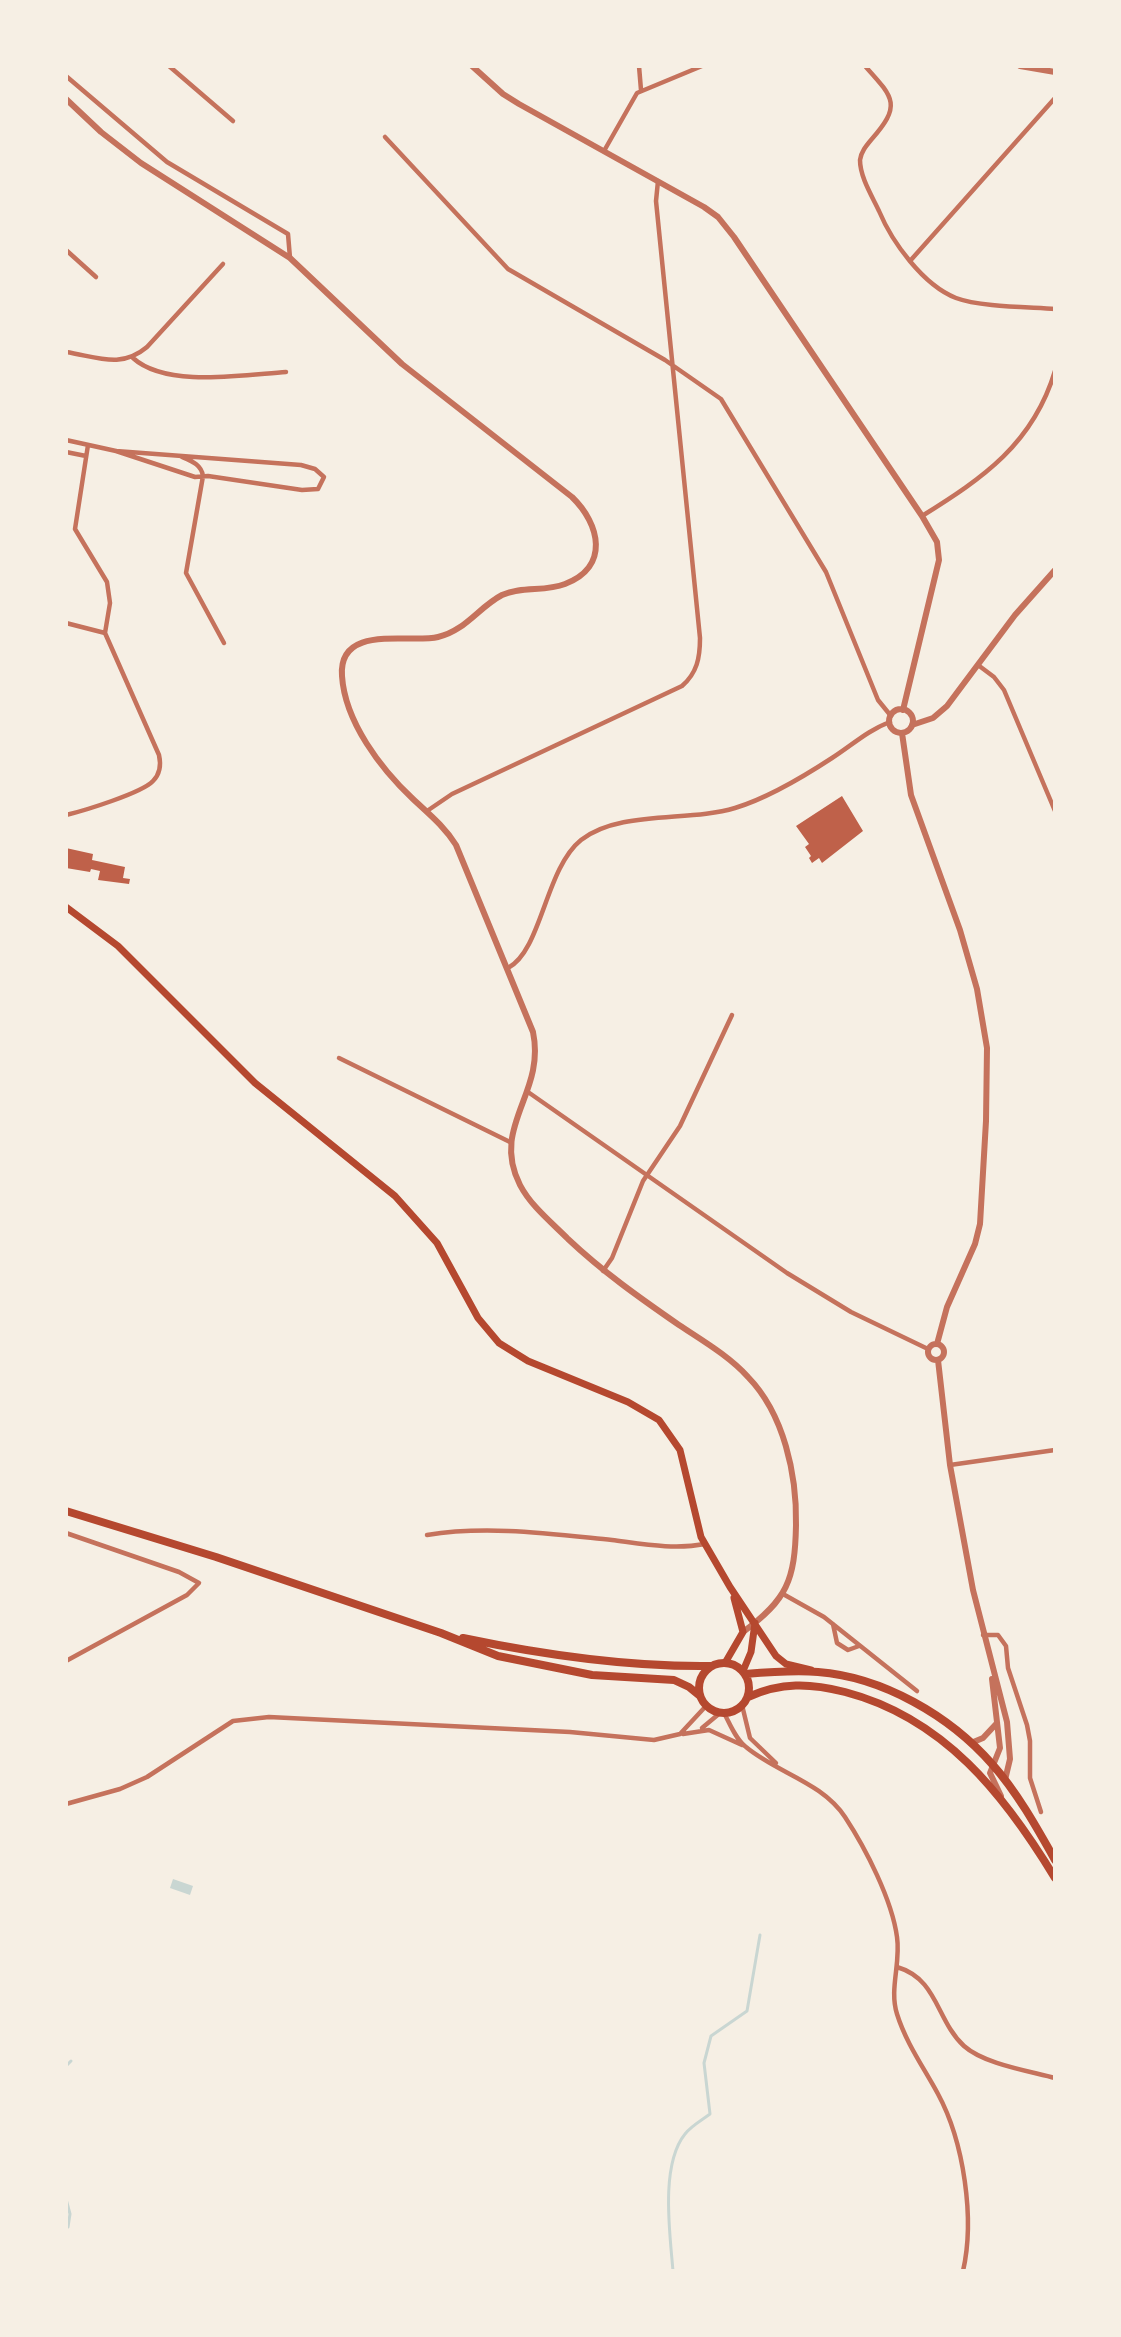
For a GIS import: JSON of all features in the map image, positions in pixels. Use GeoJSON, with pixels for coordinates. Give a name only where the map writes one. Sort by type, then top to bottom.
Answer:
{"type":"FeatureCollection","features":[{"type":"Feature","properties":{"kind":"main road"},"geometry":{"type":"LineString","coordinates":[[66,907],[118,946],[255,1083],[395,1196],[437,1243],[478,1318],[499,1343],[528,1361],[628,1402],[659,1420],[680,1450],[687,1469],[697,1527],[705,1544],[772,1652],[781,1660],[819,1672],[866,1682],[923,1708],[970,1743],[993,1766],[1005,1780],[1055,1860]]}},
{"type":"Feature","properties":{"kind":"main road"},"geometry":{"type":"LineString","coordinates":[[66,1510],[216,1557],[441,1633],[498,1656],[549,1669],[592,1676],[674,1680],[689,1687],[700,1696],[706,1706],[722,1713],[742,1705],[748,1697],[769,1688],[789,1684],[818,1686],[866,1698],[927,1728],[974,1767],[1002,1799],[1055,1878]]}},
{"type":"Feature","properties":{"kind":"main road"},"geometry":{"type":"LineString","coordinates":[[725,1663],[742,1632],[741,1618],[730,1587]]}},
{"type":"Feature","properties":{"kind":"main road"},"geometry":{"type":"LineString","coordinates":[[748,1697],[749,1685],[744,1673],[751,1652],[755,1623]]}},
{"type":"Feature","properties":{"kind":"main road"},"geometry":{"type":"LineString","coordinates":[[441,1633],[567,1657],[673,1667],[710,1666],[725,1663],[744,1673],[819,1672]]}},
{"type":"Feature","properties":{"kind":"main road"},"geometry":{"type":"LineString","coordinates":[[700,1696],[700,1679],[710,1666]]}},
{"type":"Feature","properties":{"kind":"street"},"geometry":{"type":"LineString","coordinates":[[169,66],[233,121]]}},
{"type":"Feature","properties":{"kind":"street"},"geometry":{"type":"LineString","coordinates":[[472,66],[511,99],[711,211],[725,225],[922,516],[937,543],[939,560],[903,710]]}},
{"type":"Feature","properties":{"kind":"street"},"geometry":{"type":"LineString","coordinates":[[639,66],[641,90]]}},
{"type":"Feature","properties":{"kind":"street"},"geometry":{"type":"LineString","coordinates":[[604,151],[633,97],[641,90],[702,66]]}},
{"type":"Feature","properties":{"kind":"street"},"geometry":{"type":"LineString","coordinates":[[865,66],[888,92],[893,104],[889,119],[861,154],[862,171],[887,231],[910,261],[940,288],[957,298],[1055,309]]}},
{"type":"Feature","properties":{"kind":"street"},"geometry":{"type":"LineString","coordinates":[[1024,67],[1055,72]]}},
{"type":"Feature","properties":{"kind":"street"},"geometry":{"type":"LineString","coordinates":[[66,76],[167,162],[288,234],[290,258]]}},
{"type":"Feature","properties":{"kind":"street"},"geometry":{"type":"LineString","coordinates":[[910,261],[1055,98]]}},
{"type":"Feature","properties":{"kind":"street"},"geometry":{"type":"LineString","coordinates":[[66,99],[101,132],[141,163],[290,258],[402,364],[572,497],[584,509],[593,524],[597,538],[588,567],[564,584],[517,590],[502,596],[460,628],[439,637],[373,639],[354,648],[348,655],[342,675],[364,738],[392,779],[443,826],[456,845],[534,1032],[537,1062],[510,1142],[515,1174],[527,1197],[603,1271],[734,1364],[749,1377],[771,1408],[782,1437],[795,1489],[794,1553],[783,1594],[774,1607],[742,1632]]}},
{"type":"Feature","properties":{"kind":"street"},"geometry":{"type":"LineString","coordinates":[[386,137],[508,269],[673,366],[714,393],[737,421],[826,572],[878,700],[890,719],[893,730],[902,733]]}},
{"type":"Feature","properties":{"kind":"street"},"geometry":{"type":"LineString","coordinates":[[427,812],[452,794],[674,691],[693,675],[699,662],[700,638],[656,201],[658,181]]}},
{"type":"Feature","properties":{"kind":"street"},"geometry":{"type":"LineString","coordinates":[[66,250],[96,277]]}},
{"type":"Feature","properties":{"kind":"street"},"geometry":{"type":"LineString","coordinates":[[66,352],[114,360],[133,358],[147,346],[223,264]]}},
{"type":"Feature","properties":{"kind":"street"},"geometry":{"type":"LineString","coordinates":[[133,358],[148,369],[176,376],[286,372]]}},
{"type":"Feature","properties":{"kind":"street"},"geometry":{"type":"LineString","coordinates":[[922,516],[984,475],[1009,452],[1038,411],[1055,371]]}},
{"type":"Feature","properties":{"kind":"street"},"geometry":{"type":"LineString","coordinates":[[66,440],[116,451],[195,477],[202,476],[302,490],[318,489],[324,477],[315,469],[301,465],[116,451]]}},
{"type":"Feature","properties":{"kind":"street"},"geometry":{"type":"LineString","coordinates":[[66,816],[141,789],[152,782],[160,766],[159,755],[105,633],[110,603],[107,582],[75,530],[88,445]]}},
{"type":"Feature","properties":{"kind":"street"},"geometry":{"type":"LineString","coordinates":[[66,452],[86,456]]}},
{"type":"Feature","properties":{"kind":"street"},"geometry":{"type":"LineString","coordinates":[[178,455],[196,463],[202,469],[186,573],[224,643]]}},
{"type":"Feature","properties":{"kind":"street"},"geometry":{"type":"LineString","coordinates":[[902,733],[912,725],[926,722],[940,713],[1020,609],[1055,570]]}},
{"type":"Feature","properties":{"kind":"street"},"geometry":{"type":"LineString","coordinates":[[66,623],[105,633]]}},
{"type":"Feature","properties":{"kind":"street"},"geometry":{"type":"LineString","coordinates":[[978,665],[994,677],[1004,690],[1055,811]]}},
{"type":"Feature","properties":{"kind":"street"},"geometry":{"type":"LineString","coordinates":[[508,968],[519,958],[529,942],[562,861],[587,835],[619,824],[704,814],[741,806],[812,770],[890,719],[897,710],[903,710],[911,715],[912,725]]}},
{"type":"Feature","properties":{"kind":"street"},"geometry":{"type":"LineString","coordinates":[[902,733],[911,795],[960,930],[977,989],[987,1048],[986,1121],[980,1224],[975,1244],[947,1307],[937,1344]]}},
{"type":"Feature","properties":{"kind":"street"},"geometry":{"type":"LineString","coordinates":[[603,1271],[612,1258],[624,1224],[646,1176],[680,1126],[732,1015]]}},
{"type":"Feature","properties":{"kind":"street"},"geometry":{"type":"LineString","coordinates":[[339,1059],[510,1142]]}},
{"type":"Feature","properties":{"kind":"street"},"geometry":{"type":"LineString","coordinates":[[528,1092],[646,1176],[817,1292],[928,1349]]}},
{"type":"Feature","properties":{"kind":"street"},"geometry":{"type":"LineString","coordinates":[[937,1344],[930,1345],[928,1349],[929,1357],[938,1360]]}},
{"type":"Feature","properties":{"kind":"street"},"geometry":{"type":"LineString","coordinates":[[937,1344],[944,1352],[938,1360],[950,1465],[983,1635],[1002,1702],[1010,1747],[1005,1780]]}},
{"type":"Feature","properties":{"kind":"street"},"geometry":{"type":"LineString","coordinates":[[950,1465],[1055,1450]]}},
{"type":"Feature","properties":{"kind":"street"},"geometry":{"type":"LineString","coordinates":[[427,1535],[459,1530],[575,1536],[685,1548],[705,1544]]}},
{"type":"Feature","properties":{"kind":"street"},"geometry":{"type":"LineString","coordinates":[[66,1533],[180,1572],[199,1583],[187,1595],[167,1607],[66,1661]]}},
{"type":"Feature","properties":{"kind":"street"},"geometry":{"type":"LineString","coordinates":[[783,1594],[833,1624],[917,1691]]}},
{"type":"Feature","properties":{"kind":"street"},"geometry":{"type":"LineString","coordinates":[[833,1624],[837,1643],[848,1650],[859,1646]]}},
{"type":"Feature","properties":{"kind":"street"},"geometry":{"type":"LineString","coordinates":[[983,1635],[998,1635],[1006,1646],[1008,1668],[1027,1725],[1030,1742],[1030,1778],[1041,1812]]}},
{"type":"Feature","properties":{"kind":"street"},"geometry":{"type":"LineString","coordinates":[[990,1665],[1000,1748],[990,1773],[1002,1799]]}},
{"type":"Feature","properties":{"kind":"street"},"geometry":{"type":"LineString","coordinates":[[742,1705],[750,1738],[787,1772]]}},
{"type":"Feature","properties":{"kind":"street"},"geometry":{"type":"LineString","coordinates":[[680,1734],[706,1706]]}},
{"type":"Feature","properties":{"kind":"street"},"geometry":{"type":"LineString","coordinates":[[66,1804],[120,1789],[147,1777],[225,1725],[250,1717],[570,1732],[654,1740],[701,1729],[722,1713],[744,1747]]}},
{"type":"Feature","properties":{"kind":"street"},"geometry":{"type":"LineString","coordinates":[[970,1743],[988,1734],[997,1723]]}},
{"type":"Feature","properties":{"kind":"street"},"geometry":{"type":"LineString","coordinates":[[701,1729],[716,1732],[821,1792],[845,1816],[891,1912],[897,1938],[897,1967],[893,1989],[896,2011],[905,2036],[939,2096],[956,2140],[967,2215],[966,2255],[963,2271]]}},
{"type":"Feature","properties":{"kind":"street"},"geometry":{"type":"LineString","coordinates":[[897,1967],[913,1972],[926,1983],[949,2027],[965,2047],[987,2059],[1055,2078]]}},
{"type":"Feature","properties":{"kind":"shaded area"},"geometry":{"type":"Polygon","coordinates":[[[173,1879],[193,1886],[190,1895],[170,1888],[173,1879]]]}},
{"type":"Feature","properties":{"kind":"building"},"geometry":{"type":"Polygon","coordinates":[[[842,796],[863,831],[822,863],[819,858],[812,863],[809,858],[811,856],[805,847],[809,844],[796,826],[842,796]]]}},
{"type":"Feature","properties":{"kind":"building"},"geometry":{"type":"Polygon","coordinates":[[[66,848],[93,854],[92,860],[125,867],[123,878],[130,879],[129,884],[98,880],[100,871],[91,869],[90,872],[66,868],[66,848]]]}},
{"type":"Feature","properties":{"kind":"waterway"},"geometry":{"type":"LineString","coordinates":[[673,2271],[668,2200],[672,2163],[677,2147],[685,2134],[710,2114],[704,2063],[711,2036],[747,2011],[760,1935]]}},
{"type":"Feature","properties":{"kind":"waterway"},"geometry":{"type":"LineString","coordinates":[[66,2066],[71,2061]]}},
{"type":"Feature","properties":{"kind":"waterway"},"geometry":{"type":"LineString","coordinates":[[66,2199],[70,2214],[68,2227]]}}]}
